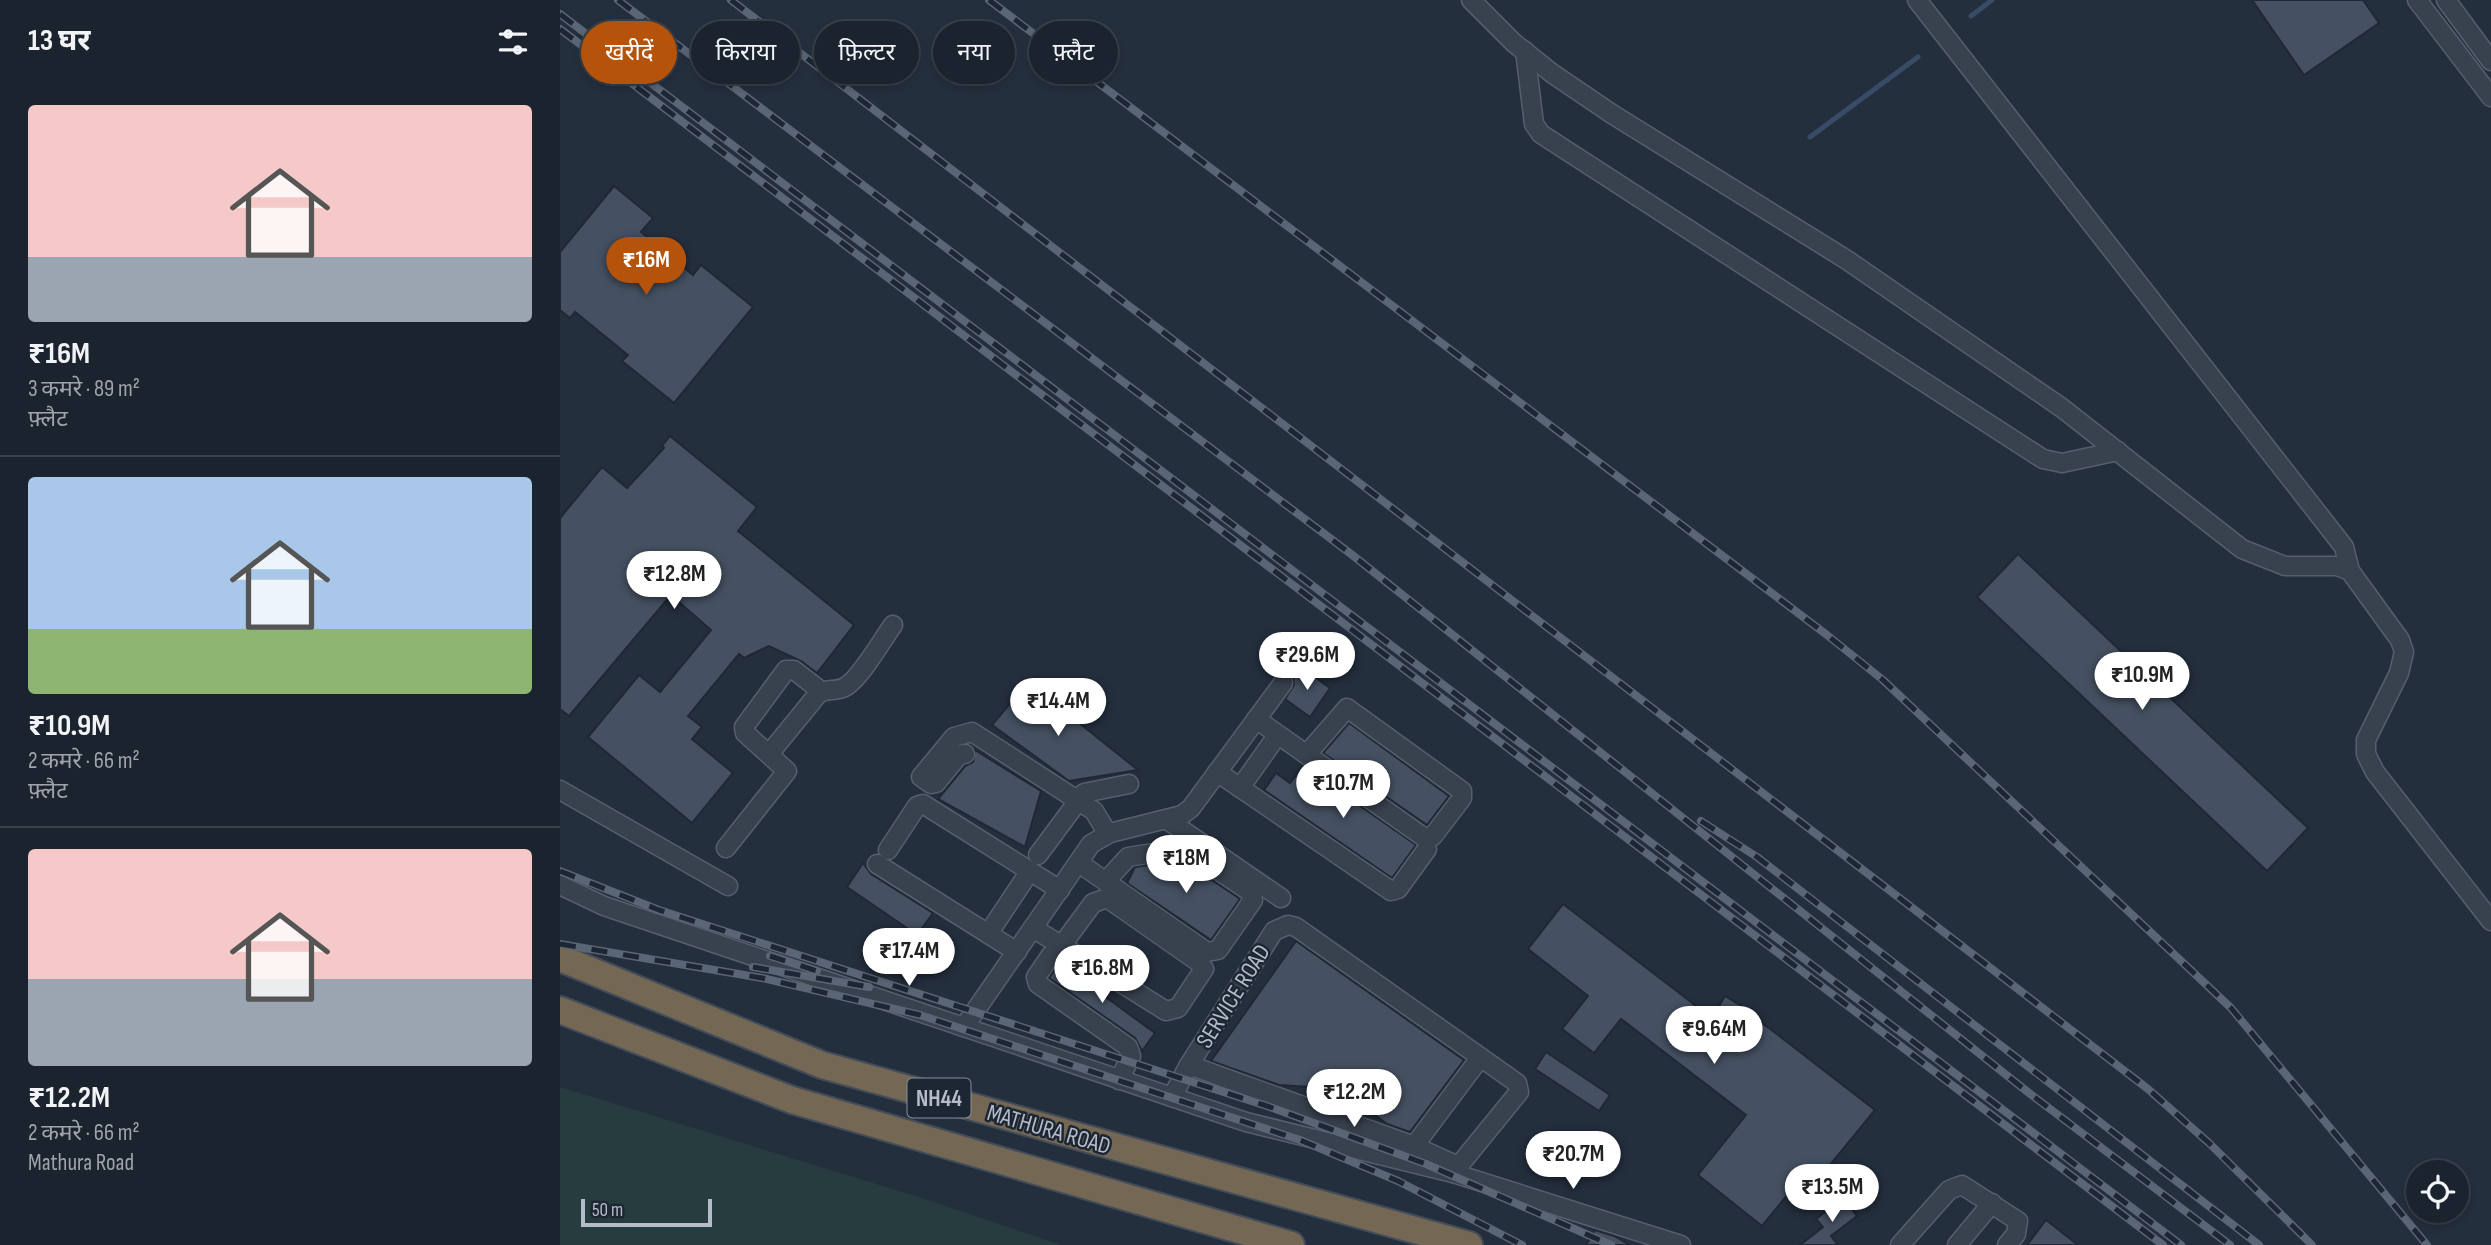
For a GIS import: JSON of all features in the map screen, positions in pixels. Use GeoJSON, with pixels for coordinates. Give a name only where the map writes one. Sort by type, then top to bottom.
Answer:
{"type":"FeatureCollection","features":[{"type":"Feature","properties":{"kind":"highway","name":"MATHURA ROAD"},"geometry":{"type":"LineString","coordinates":[[560,958],[822,1065],[1469,1245]]}},
{"type":"Feature","properties":{"kind":"highway","name":"MATHURA ROAD"},"geometry":{"type":"LineString","coordinates":[[560,1010],[792,1100],[1291,1245]]}},
{"type":"Feature","properties":{"kind":"street"},"geometry":{"type":"LineString","coordinates":[[1471,0],[1525,51],[1612,114],[1847,260],[2062,408],[2242,550],[2257,558],[2285,566],[2337,566],[2350,571]]}},
{"type":"Feature","properties":{"kind":"street"},"geometry":{"type":"LineString","coordinates":[[1917,0],[2344,547],[2350,571],[2393,629],[2404,652],[2399,674],[2366,740],[2366,754],[2375,772],[2491,920]]}},
{"type":"Feature","properties":{"kind":"street"},"geometry":{"type":"LineString","coordinates":[[2417,0],[2491,97]]}},
{"type":"Feature","properties":{"kind":"street"},"geometry":{"type":"LineString","coordinates":[[2446,0],[2491,61]]}},
{"type":"Feature","properties":{"kind":"street"},"geometry":{"type":"LineString","coordinates":[[1525,51],[1534,124],[1541,134],[2043,459],[2062,463],[2118,451]]}},
{"type":"Feature","properties":{"kind":"street"},"geometry":{"type":"LineString","coordinates":[[726,848],[785,776],[785,766],[743,730],[786,670],[794,670],[821,691],[837,690],[851,682],[893,625]]}},
{"type":"Feature","properties":{"kind":"street"},"geometry":{"type":"LineString","coordinates":[[964,1027],[1091,844],[1108,834],[1166,819],[1191,808],[1283,683]]}},
{"type":"Feature","properties":{"kind":"street"},"geometry":{"type":"LineString","coordinates":[[769,754],[821,691]]}},
{"type":"Feature","properties":{"kind":"street"},"geometry":{"type":"LineString","coordinates":[[1254,722],[1307,754],[1425,838],[1433,836],[1462,798],[1462,791],[1347,708],[1307,754]]}},
{"type":"Feature","properties":{"kind":"street"},"geometry":{"type":"LineString","coordinates":[[1254,722],[1274,740],[1405,834]]}},
{"type":"Feature","properties":{"kind":"street"},"geometry":{"type":"LineString","coordinates":[[965,754],[959,755],[936,783],[931,784],[921,777],[954,737],[972,732],[1098,814],[1108,834]]}},
{"type":"Feature","properties":{"kind":"street"},"geometry":{"type":"LineString","coordinates":[[1240,788],[1274,740]]}},
{"type":"Feature","properties":{"kind":"street"},"geometry":{"type":"LineString","coordinates":[[1217,772],[1391,891],[1398,889],[1427,849]]}},
{"type":"Feature","properties":{"kind":"street"},"geometry":{"type":"LineString","coordinates":[[1038,855],[1077,800],[1092,790],[1129,784]]}},
{"type":"Feature","properties":{"kind":"street"},"geometry":{"type":"LineString","coordinates":[[560,790],[728,886]]}},
{"type":"Feature","properties":{"kind":"street"},"geometry":{"type":"LineString","coordinates":[[1017,952],[882,857],[917,806],[923,804],[1060,890]]}},
{"type":"Feature","properties":{"kind":"street"},"geometry":{"type":"LineString","coordinates":[[1166,819],[1282,898]]}},
{"type":"Feature","properties":{"kind":"street"},"geometry":{"type":"LineString","coordinates":[[1079,863],[1210,953],[1218,950],[1253,900],[1249,891],[1185,848],[1128,858],[1106,881]]}},
{"type":"Feature","properties":{"kind":"street"},"geometry":{"type":"LineString","coordinates":[[988,934],[1030,871]]}},
{"type":"Feature","properties":{"kind":"street"},"geometry":{"type":"LineString","coordinates":[[560,885],[604,906],[1246,1122],[1455,1169],[1681,1245]]}},
{"type":"Feature","properties":{"kind":"street"},"geometry":{"type":"LineString","coordinates":[[1033,928],[1056,950],[1166,1011],[1178,1008],[1204,969],[1200,963],[1103,897],[1093,903],[1056,950],[1036,977],[1038,985],[1128,1047],[1131,1056],[1119,1080]]}},
{"type":"Feature","properties":{"kind":"street","name":"SERVICE ROAD"},"geometry":{"type":"LineString","coordinates":[[1455,1169],[1422,1149],[1189,1065],[1274,931],[1288,925],[1296,928],[1485,1062]]}},
{"type":"Feature","properties":{"kind":"street"},"geometry":{"type":"LineString","coordinates":[[1422,1149],[1485,1062],[1517,1083],[1519,1092],[1455,1169]]}},
{"type":"Feature","properties":{"kind":"street"},"geometry":{"type":"LineString","coordinates":[[1172,1097],[1189,1065]]}},
{"type":"Feature","properties":{"kind":"street"},"geometry":{"type":"LineString","coordinates":[[1900,1245],[1954,1187],[1968,1186],[2018,1221],[2016,1234],[2007,1245]]}},
{"type":"Feature","properties":{"kind":"street"},"geometry":{"type":"LineString","coordinates":[[1956,1245],[1993,1203]]}},
{"type":"Feature","properties":{"kind":"green space"},"geometry":{"type":"Polygon","coordinates":[[[560,1087],[919,1197],[1061,1245],[560,1245],[560,1087]]]}},
{"type":"Feature","properties":{"kind":"building"},"geometry":{"type":"Polygon","coordinates":[[[2252,0],[2363,0],[2379,23],[2304,75],[2252,0]]]}},
{"type":"Feature","properties":{"kind":"building"},"geometry":{"type":"Polygon","coordinates":[[[614,186],[653,218],[641,232],[693,275],[701,265],[753,307],[674,403],[622,361],[628,355],[575,312],[570,318],[560,310],[560,252],[614,186]]]}},
{"type":"Feature","properties":{"kind":"building"},"geometry":{"type":"Polygon","coordinates":[[[670,436],[757,507],[738,531],[854,625],[817,673],[801,661],[769,646],[744,658],[739,654],[688,716],[702,727],[692,739],[733,773],[692,823],[588,737],[639,675],[660,692],[711,630],[671,595],[569,716],[560,709],[560,518],[602,467],[627,488],[664,448],[662,446],[670,436]]]}},
{"type":"Feature","properties":{"kind":"building"},"geometry":{"type":"Polygon","coordinates":[[[2018,554],[2308,828],[2267,871],[1977,597],[2018,554]]]}},
{"type":"Feature","properties":{"kind":"building"},"geometry":{"type":"Polygon","coordinates":[[[1301,667],[1330,688],[1310,717],[1285,699],[1294,685],[1293,678],[1301,667]]]}},
{"type":"Feature","properties":{"kind":"building"},"geometry":{"type":"Polygon","coordinates":[[[1028,682],[1138,770],[1069,781],[992,725],[1028,682]]]}},
{"type":"Feature","properties":{"kind":"building"},"geometry":{"type":"Polygon","coordinates":[[[1349,723],[1449,796],[1427,825],[1323,753],[1349,723]]]}},
{"type":"Feature","properties":{"kind":"building"},"geometry":{"type":"Polygon","coordinates":[[[975,750],[1041,791],[1025,847],[938,799],[965,766],[973,762],[975,750]]]}},
{"type":"Feature","properties":{"kind":"building"},"geometry":{"type":"Polygon","coordinates":[[[1303,766],[1416,845],[1392,878],[1264,790],[1276,773],[1290,783],[1303,766]]]}},
{"type":"Feature","properties":{"kind":"building"},"geometry":{"type":"Polygon","coordinates":[[[1182,860],[1240,899],[1211,940],[1127,883],[1135,867],[1182,860]]]}},
{"type":"Feature","properties":{"kind":"building"},"geometry":{"type":"Polygon","coordinates":[[[863,863],[871,874],[933,913],[917,935],[847,887],[863,863]]]}},
{"type":"Feature","properties":{"kind":"building"},"geometry":{"type":"Polygon","coordinates":[[[1563,904],[1712,1018],[1725,996],[1743,1007],[1741,1010],[1769,1028],[1875,1110],[1821,1176],[1810,1167],[1762,1226],[1698,1175],[1746,1115],[1621,1019],[1594,1053],[1562,1029],[1588,996],[1528,949],[1563,904]]]}},
{"type":"Feature","properties":{"kind":"building"},"geometry":{"type":"Polygon","coordinates":[[[1296,941],[1464,1060],[1410,1132],[1387,1124],[1320,1075],[1311,1087],[1279,1085],[1211,1061],[1296,941]]]}},
{"type":"Feature","properties":{"kind":"building"},"geometry":{"type":"Polygon","coordinates":[[[1059,963],[1155,1033],[1142,1051],[1135,1038],[1049,978],[1059,963]]]}},
{"type":"Feature","properties":{"kind":"building"},"geometry":{"type":"Polygon","coordinates":[[[1546,1052],[1610,1095],[1599,1111],[1535,1069],[1546,1052]]]}},
{"type":"Feature","properties":{"kind":"building"},"geometry":{"type":"Polygon","coordinates":[[[1843,1198],[1857,1216],[1831,1236],[1838,1245],[1800,1245],[1823,1227],[1816,1219],[1843,1198]]]}},
{"type":"Feature","properties":{"kind":"building"},"geometry":{"type":"Polygon","coordinates":[[[2046,1220],[2078,1245],[2027,1245],[2046,1220]]]}},
{"type":"Feature","properties":{"kind":"building"},"geometry":{"type":"Polygon","coordinates":[[[1595,1230],[1614,1236],[1630,1245],[1586,1245],[1595,1230]]]}},
{"type":"Feature","properties":{"kind":"waterway"},"geometry":{"type":"LineString","coordinates":[[1971,16],[1992,0]]}},
{"type":"Feature","properties":{"kind":"waterway"},"geometry":{"type":"LineString","coordinates":[[1810,137],[1918,57]]}},
{"type":"Feature","properties":{"kind":"railway"},"geometry":{"type":"LineString","coordinates":[[618,0],[1351,554],[2029,1093],[2230,1245]]}},
{"type":"Feature","properties":{"kind":"railway"},"geometry":{"type":"LineString","coordinates":[[731,0],[2148,1089],[2209,1143],[2312,1245]]}},
{"type":"Feature","properties":{"kind":"railway"},"geometry":{"type":"LineString","coordinates":[[989,0],[1883,680],[2231,1008],[2427,1245]]}},
{"type":"Feature","properties":{"kind":"railway"},"geometry":{"type":"LineString","coordinates":[[560,14],[2181,1245]]}},
{"type":"Feature","properties":{"kind":"railway"},"geometry":{"type":"LineString","coordinates":[[560,29],[2163,1245]]}},
{"type":"Feature","properties":{"kind":"railway"},"geometry":{"type":"LineString","coordinates":[[1701,821],[1757,857],[2259,1245]]}},
{"type":"Feature","properties":{"kind":"railway"},"geometry":{"type":"LineString","coordinates":[[560,871],[659,910],[1270,1107],[1426,1164],[1611,1245]]}},
{"type":"Feature","properties":{"kind":"railway"},"geometry":{"type":"LineString","coordinates":[[560,944],[762,978],[920,1015],[1300,1140],[1398,1181],[1522,1245]]}},
{"type":"Feature","properties":{"kind":"railway"},"geometry":{"type":"LineString","coordinates":[[770,956],[817,971]]}},
{"type":"Feature","properties":{"kind":"railway"},"geometry":{"type":"LineString","coordinates":[[753,967],[869,987]]}}]}
